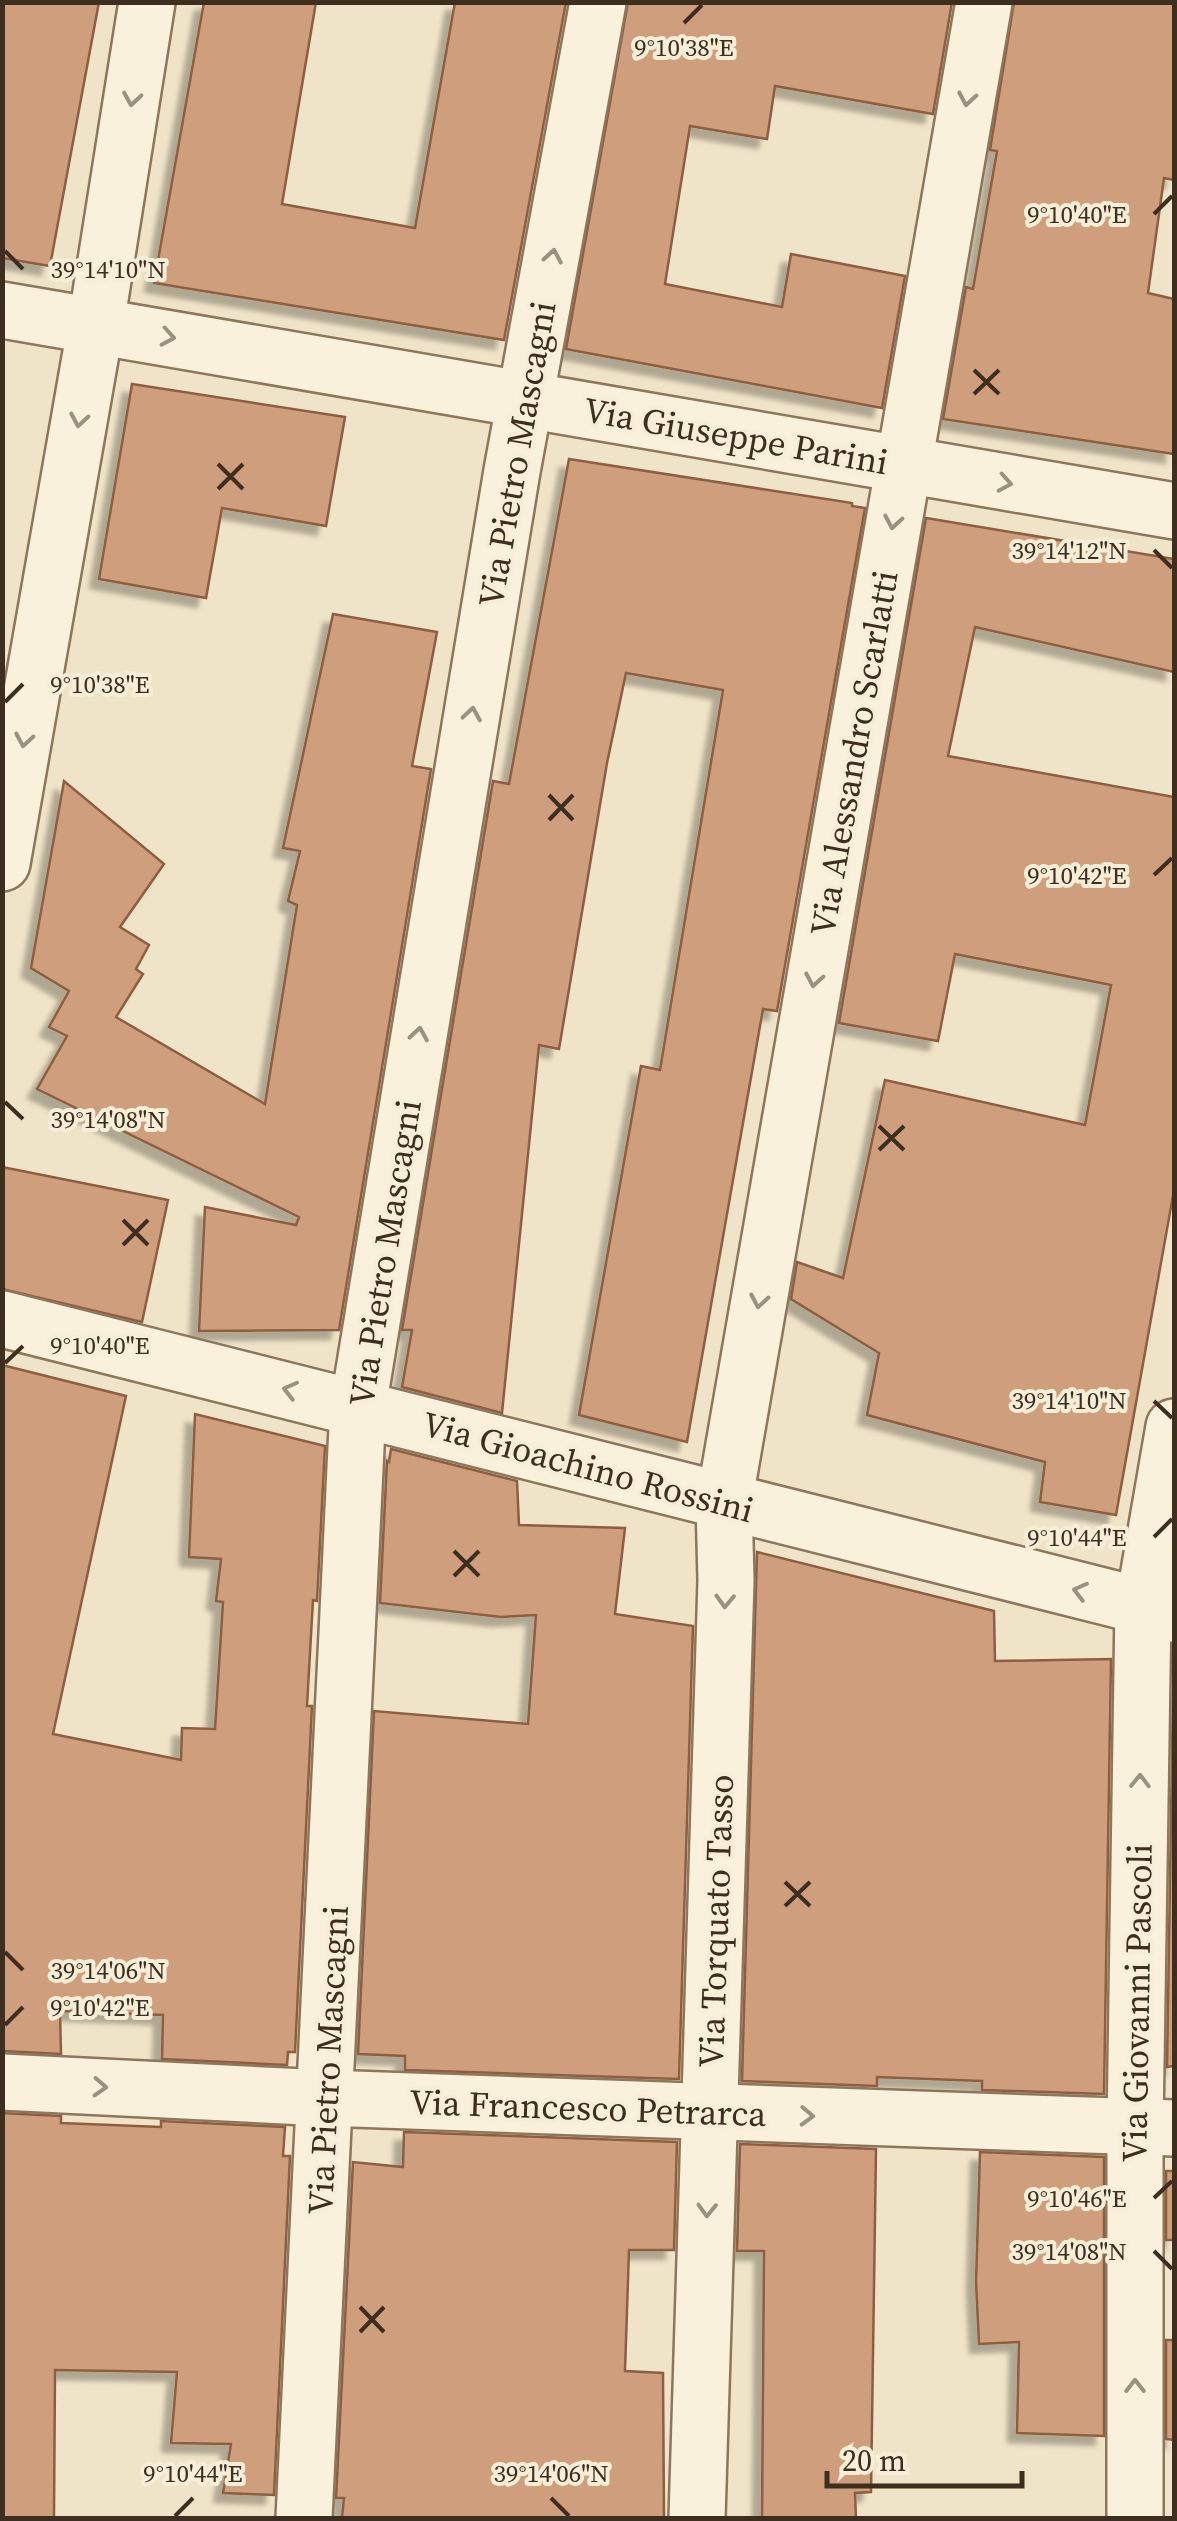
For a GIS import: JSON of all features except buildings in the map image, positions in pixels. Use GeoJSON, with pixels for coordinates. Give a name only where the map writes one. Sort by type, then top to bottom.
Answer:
{"type":"FeatureCollection","features":[{"type":"Feature","properties":{"kind":"street"},"geometry":{"type":"LineString","coordinates":[[2,863],[96,324],[147,2]]}},
{"type":"Feature","properties":{"kind":"street","name":"Via Pietro Mascagni"},"geometry":{"type":"LineString","coordinates":[[304,2518],[358,1407],[512,471],[598,2]]}},
{"type":"Feature","properties":{"kind":"street","name":"Via Alessandro Scarlatti"},"geometry":{"type":"LineString","coordinates":[[724,1503],[984,2]]}},
{"type":"Feature","properties":{"kind":"street","name":"Via Giuseppe Parini"},"geometry":{"type":"LineString","coordinates":[[2,310],[1174,511]]}},
{"type":"Feature","properties":{"kind":"street","name":"Via Gioachino Rossini"},"geometry":{"type":"LineString","coordinates":[[2,1319],[1159,1611]]}},
{"type":"Feature","properties":{"kind":"street","name":"Via Giovanni Pascoli"},"geometry":{"type":"LineString","coordinates":[[1135,2518],[1155,2127],[1159,1611],[1174,1427]]}},
{"type":"Feature","properties":{"kind":"street","name":"Via Torquato Tasso"},"geometry":{"type":"LineString","coordinates":[[696,2518],[726,1580],[724,1503]]}},
{"type":"Feature","properties":{"kind":"street","name":"Via Francesco Petrarca"},"geometry":{"type":"LineString","coordinates":[[2,2082],[326,2098],[1155,2127]]}}]}
